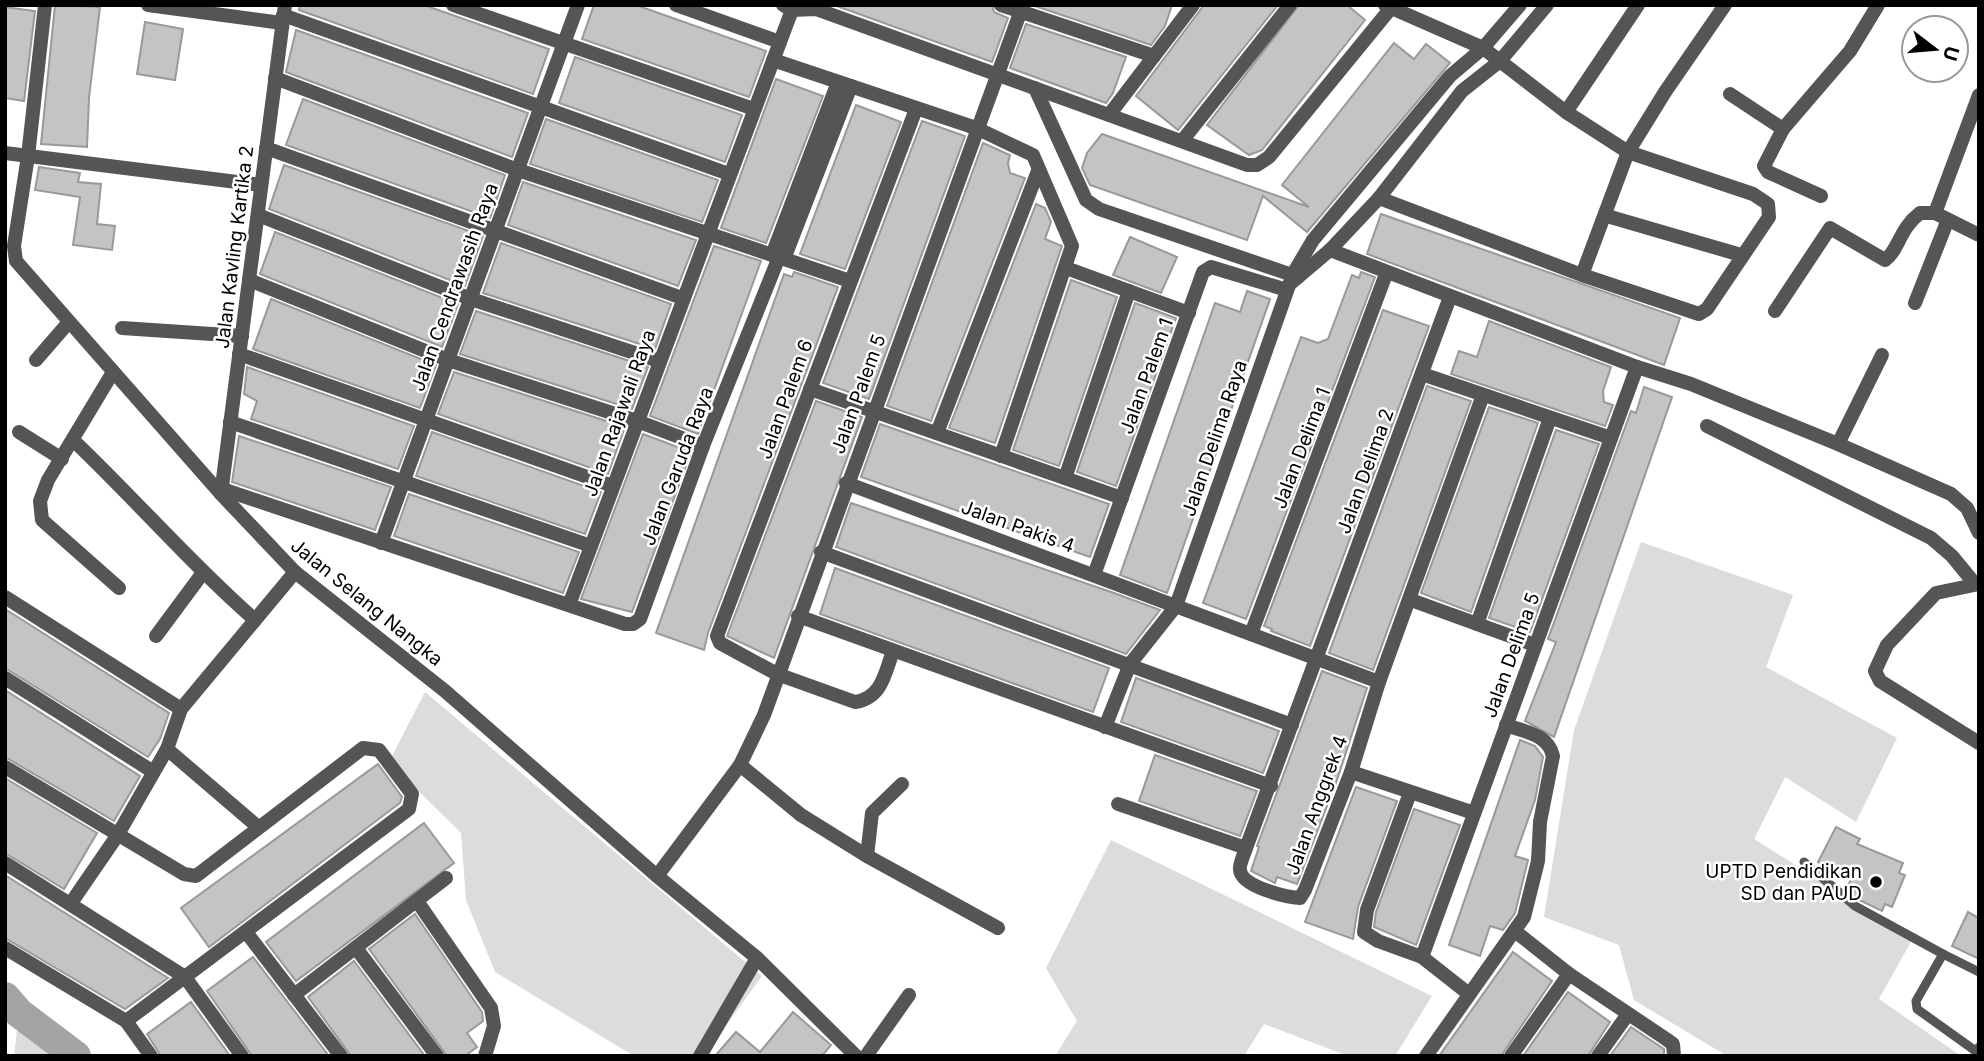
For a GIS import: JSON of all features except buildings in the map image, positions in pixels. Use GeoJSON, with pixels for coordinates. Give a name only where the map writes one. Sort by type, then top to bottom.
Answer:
{"type":"FeatureCollection","features":[{"type":"Feature","properties":{"kind":"street","name":"Jalan Selang Nangka"},"geometry":{"type":"LineString","coordinates":[[45,5],[28,156],[14,246],[16,261],[295,572],[445,691],[657,876],[757,958],[856,1056]]}},
{"type":"Feature","properties":{"kind":"street"},"geometry":{"type":"LineString","coordinates":[[148,5],[283,14],[729,174]]}},
{"type":"Feature","properties":{"kind":"street"},"geometry":{"type":"LineString","coordinates":[[453,5],[754,109]]}},
{"type":"Feature","properties":{"kind":"street","name":"Jalan Cendrawasih Raya"},"geometry":{"type":"LineString","coordinates":[[381,543],[578,5]]}},
{"type":"Feature","properties":{"kind":"street"},"geometry":{"type":"LineString","coordinates":[[676,5],[780,42]]}},
{"type":"Feature","properties":{"kind":"street"},"geometry":{"type":"LineString","coordinates":[[1001,5],[1021,9],[1154,56]]}},
{"type":"Feature","properties":{"kind":"street"},"geometry":{"type":"LineString","coordinates":[[1109,115],[1193,5]]}},
{"type":"Feature","properties":{"kind":"street"},"geometry":{"type":"LineString","coordinates":[[1182,141],[1290,5]]}},
{"type":"Feature","properties":{"kind":"street","name":"Jalan Delima Raya"},"geometry":{"type":"LineString","coordinates":[[1105,727],[1130,664],[1175,606],[1292,281],[1313,240],[1450,76],[1483,48],[1520,5]]}},
{"type":"Feature","properties":{"kind":"street"},"geometry":{"type":"LineString","coordinates":[[1035,88],[1086,200],[1099,209],[1292,281],[1329,250],[1379,198],[1462,91],[1500,61],[1547,5]]}},
{"type":"Feature","properties":{"kind":"street"},"geometry":{"type":"LineString","coordinates":[[1566,111],[1639,5]]}},
{"type":"Feature","properties":{"kind":"street"},"geometry":{"type":"LineString","coordinates":[[1821,196],[1768,172],[1764,166],[1783,129],[1850,51],[1878,5]]}},
{"type":"Feature","properties":{"kind":"street"},"geometry":{"type":"LineString","coordinates":[[787,8],[816,7],[1247,165],[1257,165],[1269,157],[1388,7],[1483,48],[1566,111],[1628,152],[1752,194],[1768,204],[1769,217],[1707,309],[1699,314],[1582,275],[1379,198]]}},
{"type":"Feature","properties":{"kind":"street","name":"Jalan Rajawali Raya"},"geometry":{"type":"LineString","coordinates":[[569,605],[780,42],[787,8]]}},
{"type":"Feature","properties":{"kind":"street","name":"Jalan Palem 5"},"geometry":{"type":"LineString","coordinates":[[657,876],[740,765],[764,715],[846,483],[1021,9]]}},
{"type":"Feature","properties":{"kind":"street"},"geometry":{"type":"LineString","coordinates":[[1582,275],[1607,216],[1628,152],[1722,9]]}},
{"type":"Feature","properties":{"kind":"street","name":"Jalan Kavling Kartika 2"},"geometry":{"type":"LineString","coordinates":[[222,492],[283,14]]}},
{"type":"Feature","properties":{"kind":"street"},"geometry":{"type":"LineString","coordinates":[[773,60],[976,128],[1033,155],[1072,246],[1001,456]]}},
{"type":"Feature","properties":{"kind":"street"},"geometry":{"type":"LineString","coordinates":[[275,78],[518,170],[850,281]]}},
{"type":"Feature","properties":{"kind":"street","name":"Jalan Garuda Raya"},"geometry":{"type":"LineString","coordinates":[[569,605],[625,624],[633,624],[640,619],[844,84]]}},
{"type":"Feature","properties":{"kind":"street"},"geometry":{"type":"LineString","coordinates":[[1730,94],[1783,129]]}},
{"type":"Feature","properties":{"kind":"street"},"geometry":{"type":"LineString","coordinates":[[1935,212],[1979,95]]}},
{"type":"Feature","properties":{"kind":"street","name":"Jalan Palem 6"},"geometry":{"type":"LineString","coordinates":[[777,674],[720,643],[717,636],[916,109]]}},
{"type":"Feature","properties":{"kind":"street"},"geometry":{"type":"LineString","coordinates":[[266,148],[682,298]]}},
{"type":"Feature","properties":{"kind":"street"},"geometry":{"type":"LineString","coordinates":[[5,153],[261,185]]}},
{"type":"Feature","properties":{"kind":"street"},"geometry":{"type":"LineString","coordinates":[[937,433],[1038,171]]}},
{"type":"Feature","properties":{"kind":"street"},"geometry":{"type":"LineString","coordinates":[[1775,311],[1830,228],[1885,260],[1909,222],[1920,213],[1935,212],[1947,222],[1979,235]]}},
{"type":"Feature","properties":{"kind":"street"},"geometry":{"type":"LineString","coordinates":[[258,215],[471,299],[659,361]]}},
{"type":"Feature","properties":{"kind":"street"},"geometry":{"type":"LineString","coordinates":[[1607,216],[1741,255]]}},
{"type":"Feature","properties":{"kind":"street"},"geometry":{"type":"LineString","coordinates":[[1915,303],[1947,222]]}},
{"type":"Feature","properties":{"kind":"street"},"geometry":{"type":"LineString","coordinates":[[1329,250],[1637,367],[1691,384],[1838,443],[1951,494],[1967,508],[1979,533]]}},
{"type":"Feature","properties":{"kind":"street","name":"Jalan Palem 1"},"geometry":{"type":"LineString","coordinates":[[1094,575],[1203,272],[1211,267],[1292,281]]}},
{"type":"Feature","properties":{"kind":"street"},"geometry":{"type":"LineString","coordinates":[[1066,268],[1189,313]]}},
{"type":"Feature","properties":{"kind":"street","name":"Jalan Delima 1"},"geometry":{"type":"LineString","coordinates":[[1251,634],[1387,274]]}},
{"type":"Feature","properties":{"kind":"street"},"geometry":{"type":"LineString","coordinates":[[249,280],[448,360],[637,421],[704,446]]}},
{"type":"Feature","properties":{"kind":"street"},"geometry":{"type":"LineString","coordinates":[[1065,478],[1129,291]]}},
{"type":"Feature","properties":{"kind":"street","name":"Jalan Delima 2"},"geometry":{"type":"LineString","coordinates":[[1317,659],[1450,297]]}},
{"type":"Feature","properties":{"kind":"street"},"geometry":{"type":"LineString","coordinates":[[36,360],[69,322]]}},
{"type":"Feature","properties":{"kind":"street"},"geometry":{"type":"LineString","coordinates":[[122,328],[242,336]]}},
{"type":"Feature","properties":{"kind":"street"},"geometry":{"type":"LineString","coordinates":[[239,354],[613,486]]}},
{"type":"Feature","properties":{"kind":"street"},"geometry":{"type":"LineString","coordinates":[[1838,443],[1882,355]]}},
{"type":"Feature","properties":{"kind":"street","name":"Jalan Delima 5"},"geometry":{"type":"LineString","coordinates":[[1422,957],[1637,367]]}},
{"type":"Feature","properties":{"kind":"street"},"geometry":{"type":"LineString","coordinates":[[113,372],[74,441],[48,480],[40,501],[42,520],[119,588]]}},
{"type":"Feature","properties":{"kind":"street"},"geometry":{"type":"LineString","coordinates":[[1422,374],[1611,438]]}},
{"type":"Feature","properties":{"kind":"street"},"geometry":{"type":"LineString","coordinates":[[810,389],[1122,498]]}},
{"type":"Feature","properties":{"kind":"street","name":"Jalan Anggrek 4"},"geometry":{"type":"LineString","coordinates":[[1317,659],[1240,869],[1243,878],[1282,896],[1300,898],[1351,772],[1379,682],[1411,600],[1483,395]]}},
{"type":"Feature","properties":{"kind":"street"},"geometry":{"type":"LineString","coordinates":[[1477,624],[1550,418]]}},
{"type":"Feature","properties":{"kind":"street"},"geometry":{"type":"LineString","coordinates":[[230,422],[591,546]]}},
{"type":"Feature","properties":{"kind":"street"},"geometry":{"type":"LineString","coordinates":[[1707,426],[1931,538],[1952,556],[1977,584],[1936,593],[1887,645],[1875,671],[1880,681],[1979,743]]}},
{"type":"Feature","properties":{"kind":"street"},"geometry":{"type":"LineString","coordinates":[[19,432],[62,459]]}},
{"type":"Feature","properties":{"kind":"street"},"geometry":{"type":"LineString","coordinates":[[74,441],[128,492],[202,575],[255,620]]}},
{"type":"Feature","properties":{"kind":"street","name":"Jalan Pakis 4"},"geometry":{"type":"LineString","coordinates":[[846,483],[1379,682]]}},
{"type":"Feature","properties":{"kind":"street"},"geometry":{"type":"LineString","coordinates":[[222,492],[569,605]]}},
{"type":"Feature","properties":{"kind":"street"},"geometry":{"type":"LineString","coordinates":[[821,552],[1292,725]]}},
{"type":"Feature","properties":{"kind":"street"},"geometry":{"type":"LineString","coordinates":[[71,903],[117,836],[167,749],[181,709],[295,572]]}},
{"type":"Feature","properties":{"kind":"street"},"geometry":{"type":"LineString","coordinates":[[156,636],[202,575]]}},
{"type":"Feature","properties":{"kind":"street"},"geometry":{"type":"LineString","coordinates":[[5,597],[181,709]]}},
{"type":"Feature","properties":{"kind":"street"},"geometry":{"type":"LineString","coordinates":[[1411,600],[1535,645]]}},
{"type":"Feature","properties":{"kind":"street"},"geometry":{"type":"LineString","coordinates":[[798,616],[1271,786]]}},
{"type":"Feature","properties":{"kind":"street"},"geometry":{"type":"LineString","coordinates":[[777,674],[855,702],[869,699],[878,691],[893,651]]}},
{"type":"Feature","properties":{"kind":"street"},"geometry":{"type":"LineString","coordinates":[[5,678],[152,771]]}},
{"type":"Feature","properties":{"kind":"street"},"geometry":{"type":"LineString","coordinates":[[1426,1056],[1516,932],[1524,917],[1534,880],[1553,756],[1550,745],[1544,739],[1506,725]]}},
{"type":"Feature","properties":{"kind":"street"},"geometry":{"type":"LineString","coordinates":[[5,767],[117,836],[184,874],[196,876],[363,748],[379,750],[412,794],[409,809],[126,1021]]}},
{"type":"Feature","properties":{"kind":"street"},"geometry":{"type":"LineString","coordinates":[[167,749],[258,827]]}},
{"type":"Feature","properties":{"kind":"street"},"geometry":{"type":"LineString","coordinates":[[740,765],[801,815],[867,856],[998,928]]}},
{"type":"Feature","properties":{"kind":"street"},"geometry":{"type":"LineString","coordinates":[[1351,772],[1474,813]]}},
{"type":"Feature","properties":{"kind":"street"},"geometry":{"type":"LineString","coordinates":[[867,856],[873,813],[902,784]]}},
{"type":"Feature","properties":{"kind":"street"},"geometry":{"type":"LineString","coordinates":[[1410,793],[1367,910],[1364,932],[1378,941],[1422,957],[1469,994]]}},
{"type":"Feature","properties":{"kind":"street"},"geometry":{"type":"LineString","coordinates":[[1118,804],[1246,848]]}},
{"type":"Feature","properties":{"kind":"street"},"geometry":{"type":"LineString","coordinates":[[5,863],[185,977],[242,1056]]}},
{"type":"Feature","properties":{"kind":"street"},"geometry":{"type":"LineString","coordinates":[[294,995],[446,878]]}},
{"type":"Feature","properties":{"kind":"street"},"geometry":{"type":"LineString","coordinates":[[417,901],[491,1008],[494,1026],[485,1056]]}},
{"type":"Feature","properties":{"kind":"street"},"geometry":{"type":"LineString","coordinates":[[246,932],[341,1056]]}},
{"type":"Feature","properties":{"kind":"street"},"geometry":{"type":"LineString","coordinates":[[1516,932],[1569,974],[1673,1044],[1674,1055]]}},
{"type":"Feature","properties":{"kind":"street"},"geometry":{"type":"LineString","coordinates":[[5,948],[126,1021],[151,1056]]}},
{"type":"Feature","properties":{"kind":"street"},"geometry":{"type":"LineString","coordinates":[[356,948],[437,1056]]}},
{"type":"Feature","properties":{"kind":"street"},"geometry":{"type":"LineString","coordinates":[[700,1056],[757,958]]}},
{"type":"Feature","properties":{"kind":"street"},"geometry":{"type":"LineString","coordinates":[[1511,1056],[1569,974]]}},
{"type":"Feature","properties":{"kind":"street"},"geometry":{"type":"LineString","coordinates":[[866,1056],[909,995]]}},
{"type":"Feature","properties":{"kind":"street"},"geometry":{"type":"LineString","coordinates":[[1598,1056],[1628,1014]]}},
{"type":"Feature","properties":{"kind":"lane"},"geometry":{"type":"LineString","coordinates":[[1804,862],[1855,905],[1979,972]]}},
{"type":"Feature","properties":{"kind":"lane"},"geometry":{"type":"LineString","coordinates":[[1943,954],[1916,1001],[1917,1009],[1978,1051]]}},
{"type":"Feature","properties":{"kind":"shaded area"},"geometry":{"type":"Polygon","coordinates":[[[1641,542],[1793,595],[1766,667],[1897,738],[1856,822],[1785,777],[1754,839],[1913,938],[1879,999],[1961,1056],[1727,1056],[1634,1000],[1619,945],[1544,917],[1574,730],[1641,542]]]}},
{"type":"Feature","properties":{"kind":"shaded area"},"geometry":{"type":"Polygon","coordinates":[[[425,692],[762,976],[704,1056],[634,1056],[495,972],[466,900],[461,833],[389,762],[425,692]]]}},
{"type":"Feature","properties":{"kind":"shaded area"},"geometry":{"type":"Polygon","coordinates":[[[1111,840],[1432,996],[1395,1056],[1348,1056],[1264,1024],[1244,1056],[1055,1056],[1077,1021],[1046,968],[1111,840]]]}},
{"type":"Feature","properties":{"kind":"shaded area"},"geometry":{"type":"Polygon","coordinates":[[[19,1013],[76,1056],[14,1056],[19,1013]]]}},
{"type":"Feature","properties":{"kind":"waterway"},"geometry":{"type":"LineString","coordinates":[[5,997],[19,1013],[76,1056]]}},
{"type":"Feature","properties":{"kind":"place","name":"UPTD Pendidikan SD dan PAUD"},"geometry":{"type":"Point","coordinates":[1876,882]}}]}
